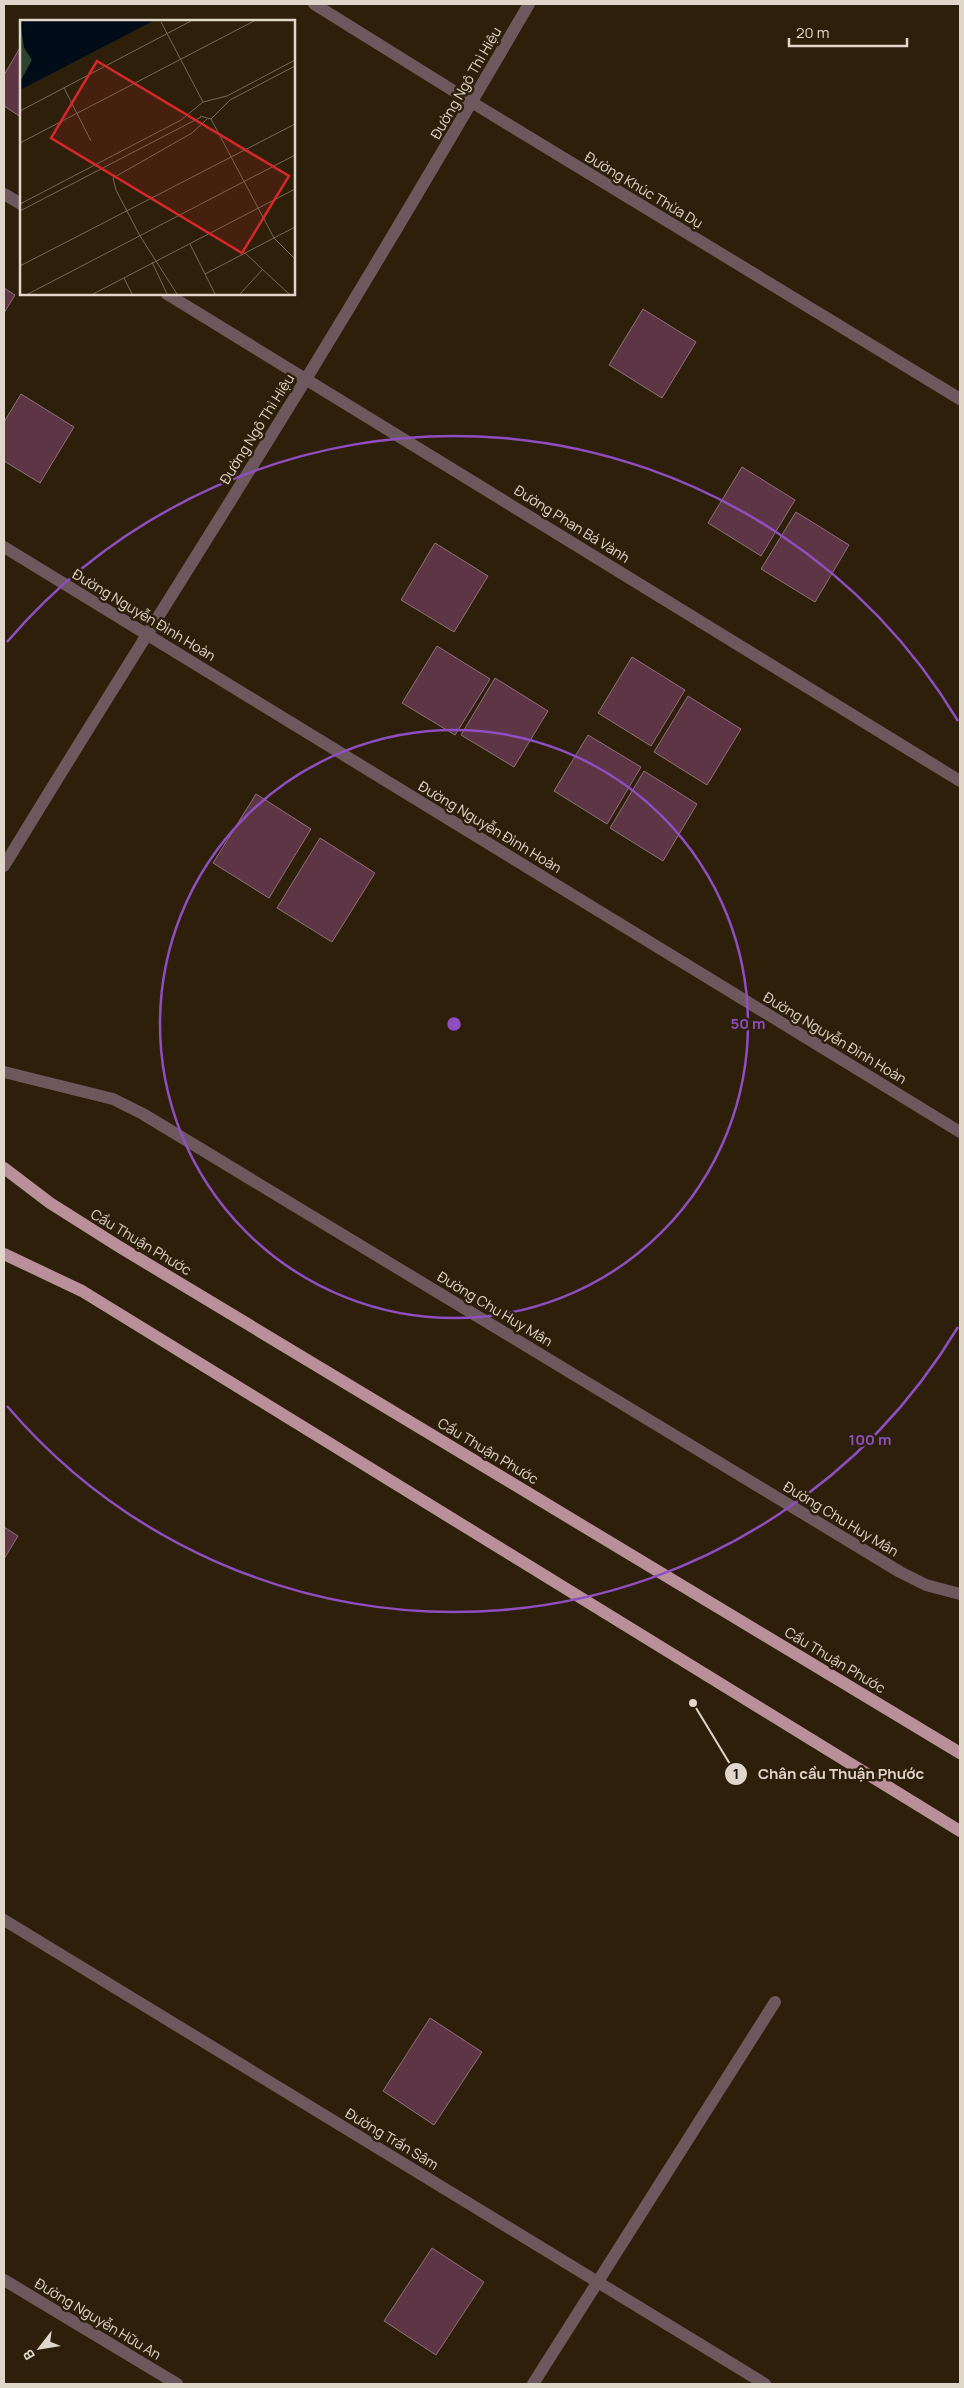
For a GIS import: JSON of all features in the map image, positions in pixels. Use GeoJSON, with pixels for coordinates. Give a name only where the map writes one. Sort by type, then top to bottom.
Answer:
{"type":"FeatureCollection","features":[{"type":"Feature","properties":{"kind":"main road","name":"Cầu Thuận Phước"},"geometry":{"type":"LineString","coordinates":[[4,1168],[50,1203],[118,1246],[960,1754]]}},
{"type":"Feature","properties":{"kind":"main road"},"geometry":{"type":"LineString","coordinates":[[4,1254],[90,1296],[960,1831]]}},
{"type":"Feature","properties":{"kind":"street","name":"Đường Khúc Thừa Dụ"},"geometry":{"type":"LineString","coordinates":[[314,4],[473,103],[960,399]]}},
{"type":"Feature","properties":{"kind":"street","name":"Đường Ngô Thì Hiệu"},"geometry":{"type":"LineString","coordinates":[[4,866],[306,379],[473,103],[529,4]]}},
{"type":"Feature","properties":{"kind":"street"},"geometry":{"type":"LineString","coordinates":[[4,194],[20,203]]}},
{"type":"Feature","properties":{"kind":"street","name":"Đường Phan Bá Vành"},"geometry":{"type":"LineString","coordinates":[[169,295],[960,781]]}},
{"type":"Feature","properties":{"kind":"street","name":"Đường Nguyễn Đình Hoàn"},"geometry":{"type":"LineString","coordinates":[[4,546],[146,635],[960,1132]]}},
{"type":"Feature","properties":{"kind":"street","name":"Đường Chu Huy Mân"},"geometry":{"type":"LineString","coordinates":[[4,1072],[113,1099],[143,1114],[900,1572],[926,1585],[960,1594]]}},
{"type":"Feature","properties":{"kind":"street","name":"Đường Trần Sâm"},"geometry":{"type":"LineString","coordinates":[[4,1920],[764,2384]]}},
{"type":"Feature","properties":{"kind":"street"},"geometry":{"type":"LineString","coordinates":[[533,2384],[775,2002]]}},
{"type":"Feature","properties":{"kind":"street","name":"Đường Nguyễn Hữu An"},"geometry":{"type":"LineString","coordinates":[[4,2280],[177,2384]]}},
{"type":"Feature","properties":{"kind":"building"},"geometry":{"type":"Polygon","coordinates":[[[20,48],[20,116],[4,106],[4,75],[20,48]]]}},
{"type":"Feature","properties":{"kind":"building"},"geometry":{"type":"Polygon","coordinates":[[[4,288],[15,295],[4,313],[4,288]]]}},
{"type":"Feature","properties":{"kind":"building"},"geometry":{"type":"Polygon","coordinates":[[[643,309],[696,342],[662,398],[609,365],[643,309]]]}},
{"type":"Feature","properties":{"kind":"building"},"geometry":{"type":"Polygon","coordinates":[[[21,394],[74,427],[40,483],[4,461],[4,422],[21,394]]]}},
{"type":"Feature","properties":{"kind":"building"},"geometry":{"type":"Polygon","coordinates":[[[742,467],[795,500],[761,556],[708,523],[742,467]]]}},
{"type":"Feature","properties":{"kind":"building"},"geometry":{"type":"Polygon","coordinates":[[[796,512],[849,545],[815,602],[761,569],[796,512]]]}},
{"type":"Feature","properties":{"kind":"building"},"geometry":{"type":"Polygon","coordinates":[[[435,543],[488,576],[454,632],[401,600],[435,543]]]}},
{"type":"Feature","properties":{"kind":"building"},"geometry":{"type":"Polygon","coordinates":[[[437,646],[490,679],[455,735],[402,703],[437,646]]]}},
{"type":"Feature","properties":{"kind":"building"},"geometry":{"type":"Polygon","coordinates":[[[632,657],[685,690],[651,746],[598,713],[632,657]]]}},
{"type":"Feature","properties":{"kind":"building"},"geometry":{"type":"Polygon","coordinates":[[[495,678],[548,711],[514,767],[461,735],[495,678]]]}},
{"type":"Feature","properties":{"kind":"building"},"geometry":{"type":"Polygon","coordinates":[[[688,696],[741,729],[707,785],[654,752],[688,696]]]}},
{"type":"Feature","properties":{"kind":"building"},"geometry":{"type":"Polygon","coordinates":[[[588,735],[641,767],[607,824],[554,791],[588,735]]]}},
{"type":"Feature","properties":{"kind":"building"},"geometry":{"type":"Polygon","coordinates":[[[644,771],[697,804],[663,861],[610,828],[644,771]]]}},
{"type":"Feature","properties":{"kind":"building"},"geometry":{"type":"Polygon","coordinates":[[[256,794],[311,829],[269,898],[213,863],[256,794]]]}},
{"type":"Feature","properties":{"kind":"building"},"geometry":{"type":"Polygon","coordinates":[[[320,838],[375,873],[332,942],[277,908],[320,838]]]}},
{"type":"Feature","properties":{"kind":"building"},"geometry":{"type":"Polygon","coordinates":[[[4,1527],[18,1536],[4,1559],[4,1527]]]}},
{"type":"Feature","properties":{"kind":"building"},"geometry":{"type":"Polygon","coordinates":[[[430,2018],[482,2052],[434,2125],[383,2091],[430,2018]]]}},
{"type":"Feature","properties":{"kind":"building"},"geometry":{"type":"Polygon","coordinates":[[[432,2248],[484,2282],[436,2355],[384,2321],[432,2248]]]}},
{"type":"Feature","properties":{"kind":"place","name":"Chân cầu Thuận Phước"},"geometry":{"type":"Point","coordinates":[693,1703]}}]}
